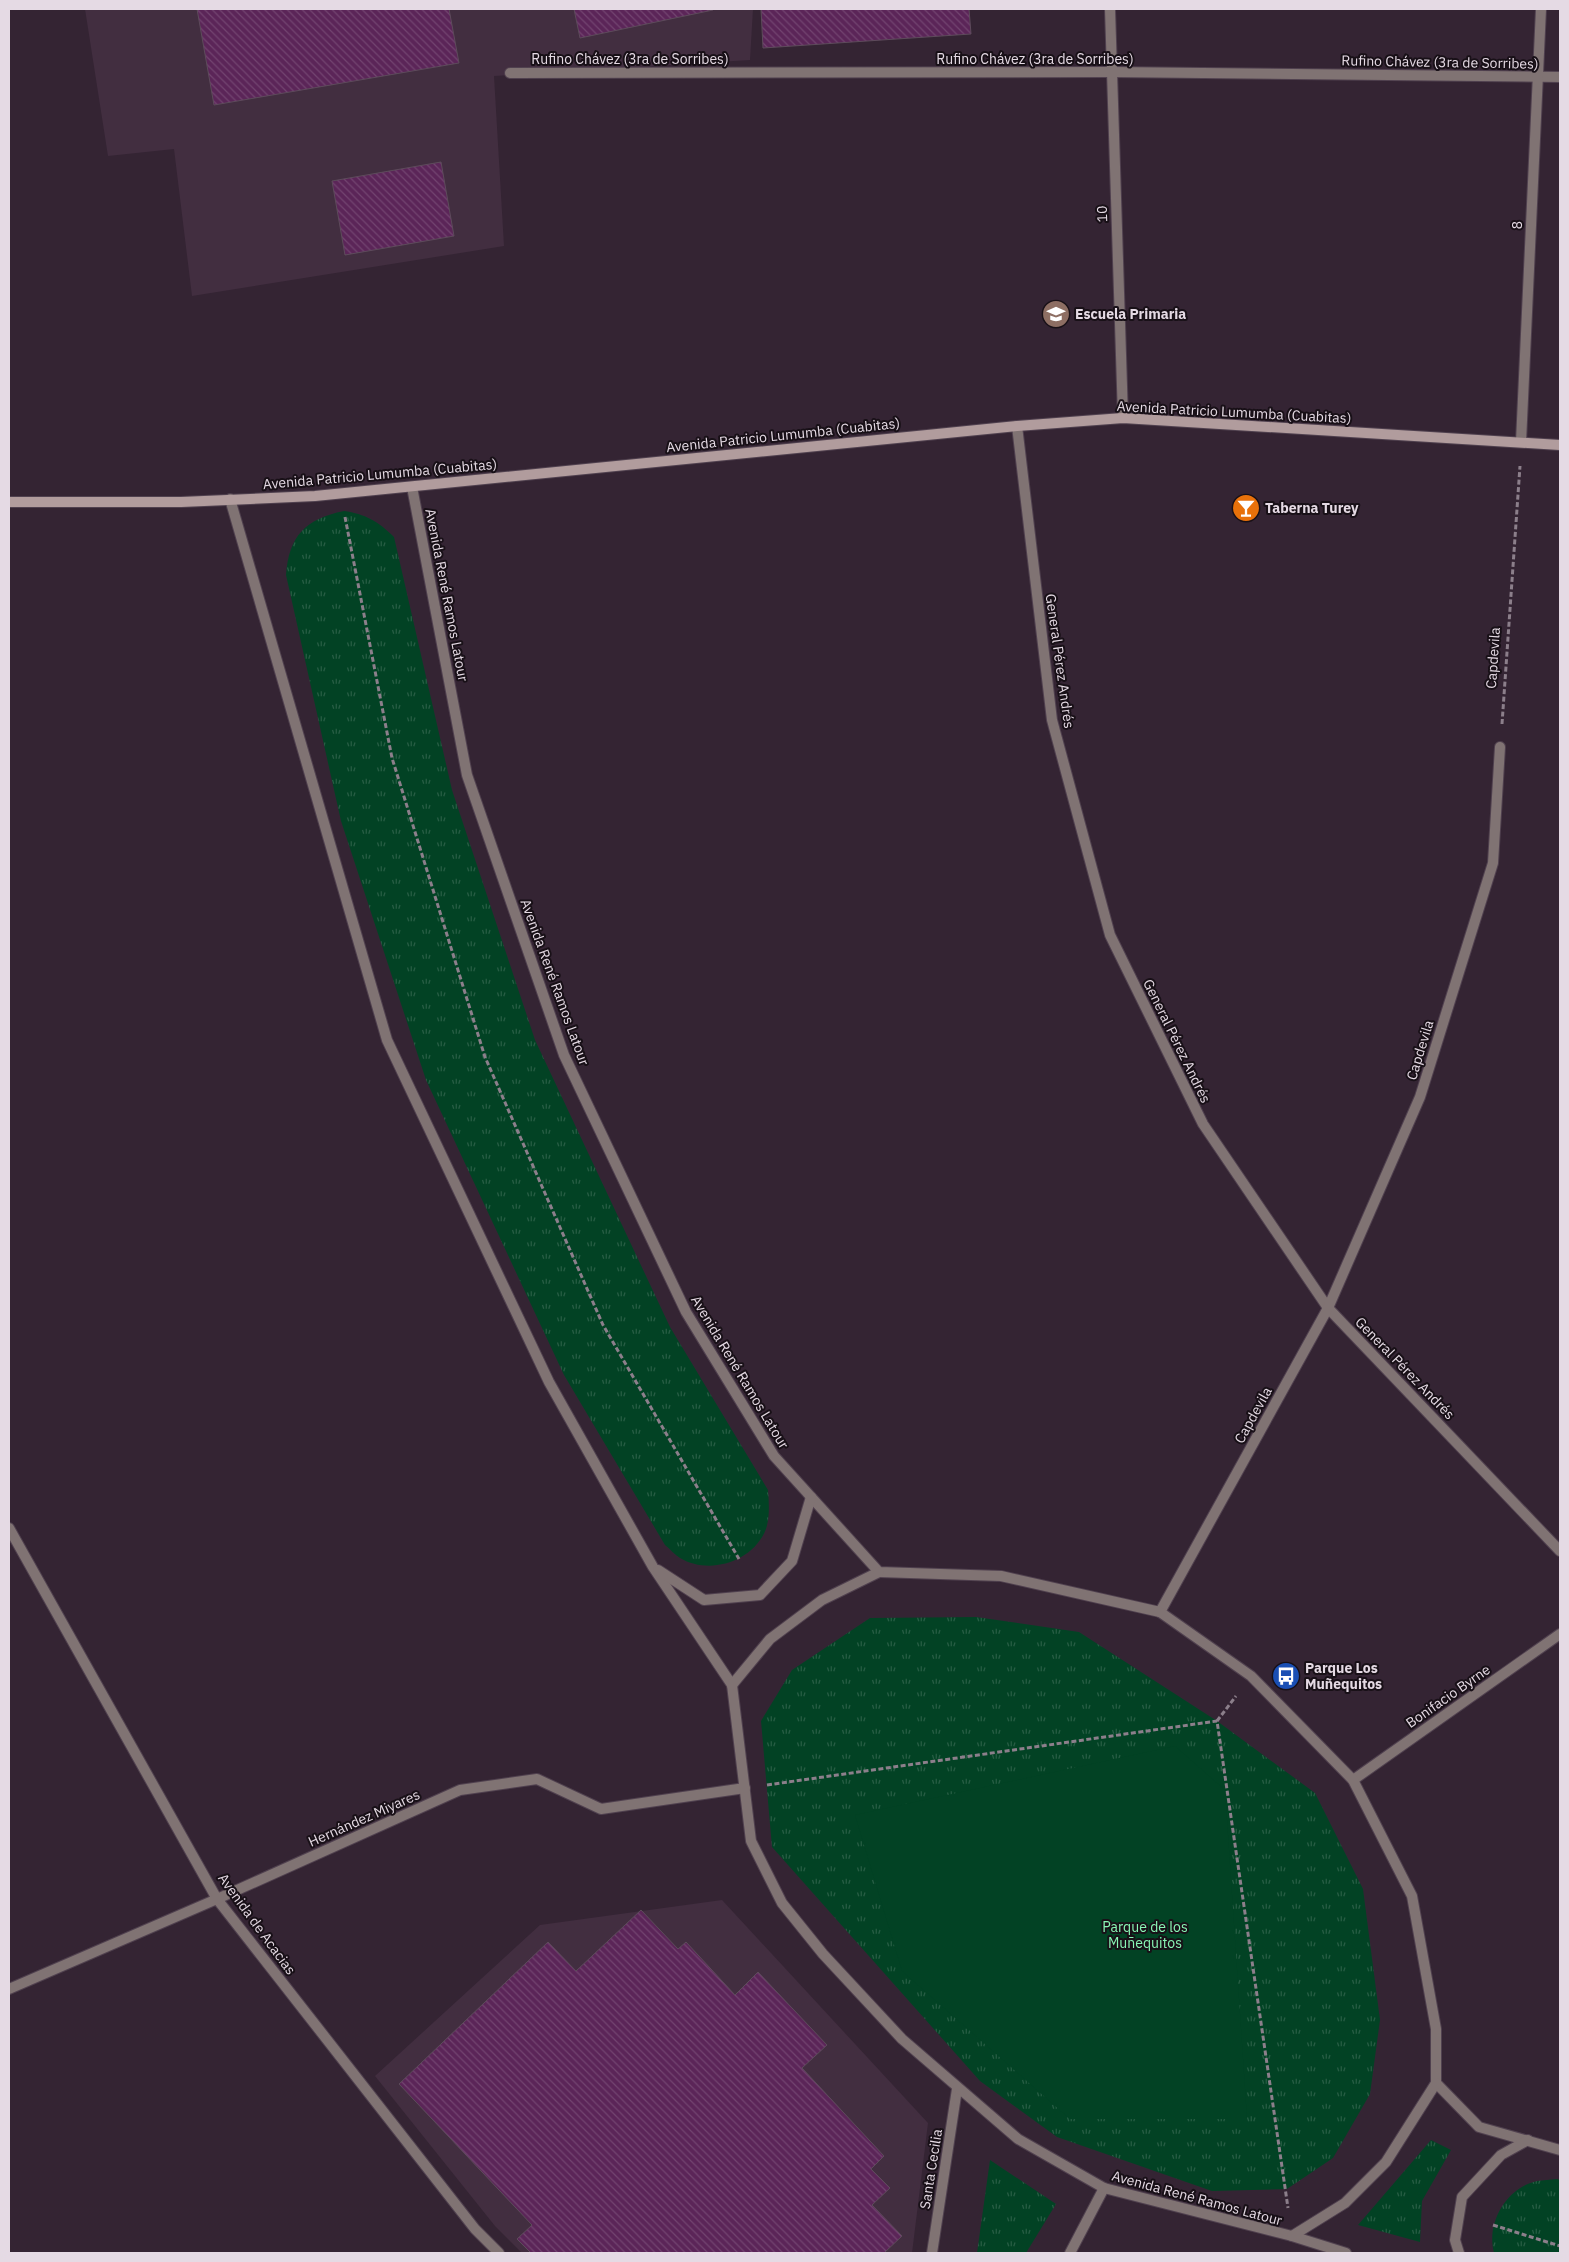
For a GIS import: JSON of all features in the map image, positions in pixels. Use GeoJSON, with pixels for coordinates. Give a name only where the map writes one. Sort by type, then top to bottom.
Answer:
{"type":"FeatureCollection","features":[{"type":"Feature","properties":{"kind":"main road","name":"Avenida Patricio Lumumba (Cuabitas)"},"geometry":{"type":"LineString","coordinates":[[9,502],[181,502],[315,496],[1017,426],[1123,418],[1560,446]]}},
{"type":"Feature","properties":{"kind":"street","name":"10"},"geometry":{"type":"LineString","coordinates":[[1110,9],[1123,418]]}},
{"type":"Feature","properties":{"kind":"street","name":"8"},"geometry":{"type":"LineString","coordinates":[[1521,442],[1541,9]]}},
{"type":"Feature","properties":{"kind":"street","name":"Rufino Chávez (3ra de Sorribes)"},"geometry":{"type":"LineString","coordinates":[[510,73],[1111,72],[1560,77]]}},
{"type":"Feature","properties":{"kind":"street","name":"General Pérez Andrés"},"geometry":{"type":"LineString","coordinates":[[1017,426],[1052,720],[1110,935],[1203,1124],[1328,1308],[1560,1551]]}},
{"type":"Feature","properties":{"kind":"street","name":"Avenida René Ramos Latour"},"geometry":{"type":"LineString","coordinates":[[412,487],[467,775],[564,1055],[686,1312],[774,1456],[879,1572]]}},
{"type":"Feature","properties":{"kind":"street","name":"Avenida René Ramos Latour"},"geometry":{"type":"LineString","coordinates":[[230,500],[387,1040],[549,1382],[653,1567],[732,1685],[751,1840],[782,1903],[823,1954],[902,2039],[957,2089],[1018,2139],[1104,2188],[1292,2236],[1346,2253]]}},
{"type":"Feature","properties":{"kind":"street","name":"Capdevila"},"geometry":{"type":"LineString","coordinates":[[1160,1612],[1328,1308],[1420,1097],[1493,863],[1500,747]]}},
{"type":"Feature","properties":{"kind":"street"},"geometry":{"type":"LineString","coordinates":[[653,1567],[704,1600],[760,1595],[792,1561],[812,1496]]}},
{"type":"Feature","properties":{"kind":"street","name":"Avenida de Acacias"},"geometry":{"type":"LineString","coordinates":[[9,1528],[217,1898],[475,2229],[499,2253]]}},
{"type":"Feature","properties":{"kind":"street"},"geometry":{"type":"LineString","coordinates":[[732,1685],[770,1638],[822,1600],[879,1572],[1000,1576],[1160,1612],[1251,1676],[1353,1780],[1412,1896],[1436,2029],[1436,2083],[1386,2162],[1345,2203],[1292,2236]]}},
{"type":"Feature","properties":{"kind":"street","name":"Bonifacio Byrne"},"geometry":{"type":"LineString","coordinates":[[1353,1780],[1560,1634]]}},
{"type":"Feature","properties":{"kind":"street","name":"Hernández Miyares"},"geometry":{"type":"LineString","coordinates":[[9,1989],[460,1790],[537,1778],[601,1810],[745,1788]]}},
{"type":"Feature","properties":{"kind":"street"},"geometry":{"type":"LineString","coordinates":[[1436,2083],[1479,2127],[1560,2150]]}},
{"type":"Feature","properties":{"kind":"street","name":"Santa Cecilia"},"geometry":{"type":"LineString","coordinates":[[932,2253],[957,2089]]}},
{"type":"Feature","properties":{"kind":"street"},"geometry":{"type":"LineString","coordinates":[[1459,2253],[1455,2240],[1462,2196],[1502,2155],[1528,2140]]}},
{"type":"Feature","properties":{"kind":"street"},"geometry":{"type":"LineString","coordinates":[[1070,2253],[1104,2188]]}},
{"type":"Feature","properties":{"kind":"path","name":"Capdevila"},"geometry":{"type":"LineString","coordinates":[[1500,747],[1521,442]]}},
{"type":"Feature","properties":{"kind":"path"},"geometry":{"type":"LineString","coordinates":[[344,511],[392,758],[485,1057],[603,1325],[739,1559]]}},
{"type":"Feature","properties":{"kind":"path"},"geometry":{"type":"LineString","coordinates":[[745,1788],[1217,1721],[1251,1676]]}},
{"type":"Feature","properties":{"kind":"path"},"geometry":{"type":"LineString","coordinates":[[1217,1721],[1292,2236]]}},
{"type":"Feature","properties":{"kind":"path"},"geometry":{"type":"LineString","coordinates":[[1493,2225],[1560,2246]]}},
{"type":"Feature","properties":{"kind":"shaded area"},"geometry":{"type":"Polygon","coordinates":[[[85,9],[753,9],[750,60],[494,76],[504,246],[192,296],[174,149],[108,156],[85,9]]]}},
{"type":"Feature","properties":{"kind":"shaded area"},"geometry":{"type":"Polygon","coordinates":[[[722,1900],[928,2123],[912,2253],[522,2253],[495,2226],[375,2076],[540,1925],[722,1900]]]}},
{"type":"Feature","properties":{"kind":"green space"},"geometry":{"type":"Polygon","coordinates":[[[344,511],[371,519],[394,537],[452,790],[535,1040],[670,1327],[768,1490],[769,1505],[766,1529],[752,1550],[730,1562],[704,1566],[692,1563],[678,1557],[665,1545],[564,1375],[426,1080],[341,821],[286,575],[291,550],[295,540],[302,531],[309,524],[319,519],[344,511]]]}},
{"type":"Feature","properties":{"kind":"green space","name":"Parque de los Muñequitos"},"geometry":{"type":"Polygon","coordinates":[[[976,1617],[1079,1632],[1217,1721],[1315,1793],[1363,1889],[1380,2020],[1370,2094],[1333,2158],[1287,2189],[1212,2191],[1057,2137],[980,2081],[772,1847],[761,1721],[792,1670],[870,1618],[976,1617]]]}},
{"type":"Feature","properties":{"kind":"green space"},"geometry":{"type":"Polygon","coordinates":[[[1175,1746],[1225,1790],[1247,2119],[1070,2119],[902,1971],[855,1815],[1175,1746]]]}},
{"type":"Feature","properties":{"kind":"green space"},"geometry":{"type":"Polygon","coordinates":[[[1431,2140],[1451,2150],[1422,2201],[1420,2242],[1358,2225],[1431,2140]]]}},
{"type":"Feature","properties":{"kind":"green space"},"geometry":{"type":"Polygon","coordinates":[[[990,2160],[1056,2204],[1026,2253],[977,2253],[990,2160]]]}},
{"type":"Feature","properties":{"kind":"green space"},"geometry":{"type":"Polygon","coordinates":[[[1560,2180],[1560,2253],[1494,2253],[1492,2242],[1493,2230],[1501,2208],[1508,2199],[1526,2185],[1537,2181],[1560,2180]]]}},
{"type":"Feature","properties":{"kind":"building"},"geometry":{"type":"Polygon","coordinates":[[[197,9],[449,9],[459,63],[214,105],[197,9]]]}},
{"type":"Feature","properties":{"kind":"building"},"geometry":{"type":"Polygon","coordinates":[[[574,9],[713,9],[713,10],[580,38],[574,9]]]}},
{"type":"Feature","properties":{"kind":"building"},"geometry":{"type":"Polygon","coordinates":[[[761,9],[969,9],[971,34],[763,48],[761,9]]]}},
{"type":"Feature","properties":{"kind":"building"},"geometry":{"type":"Polygon","coordinates":[[[441,162],[454,236],[345,255],[332,181],[441,162]]]}},
{"type":"Feature","properties":{"kind":"building"},"geometry":{"type":"Polygon","coordinates":[[[641,1910],[678,1949],[686,1942],[735,1995],[758,1972],[827,2045],[802,2068],[884,2156],[871,2169],[890,2188],[872,2205],[902,2236],[884,2253],[531,2253],[517,2239],[532,2225],[399,2084],[548,1942],[576,1971],[641,1910]]]}},
{"type":"Feature","properties":{"kind":"place","name":"Escuela Primaria"},"geometry":{"type":"Point","coordinates":[1056,314]}},
{"type":"Feature","properties":{"kind":"place","name":"Taberna Turey"},"geometry":{"type":"Point","coordinates":[1246,508]}},
{"type":"Feature","properties":{"kind":"place","name":"Parque Los Muñequitos"},"geometry":{"type":"Point","coordinates":[1286,1676]}}]}
